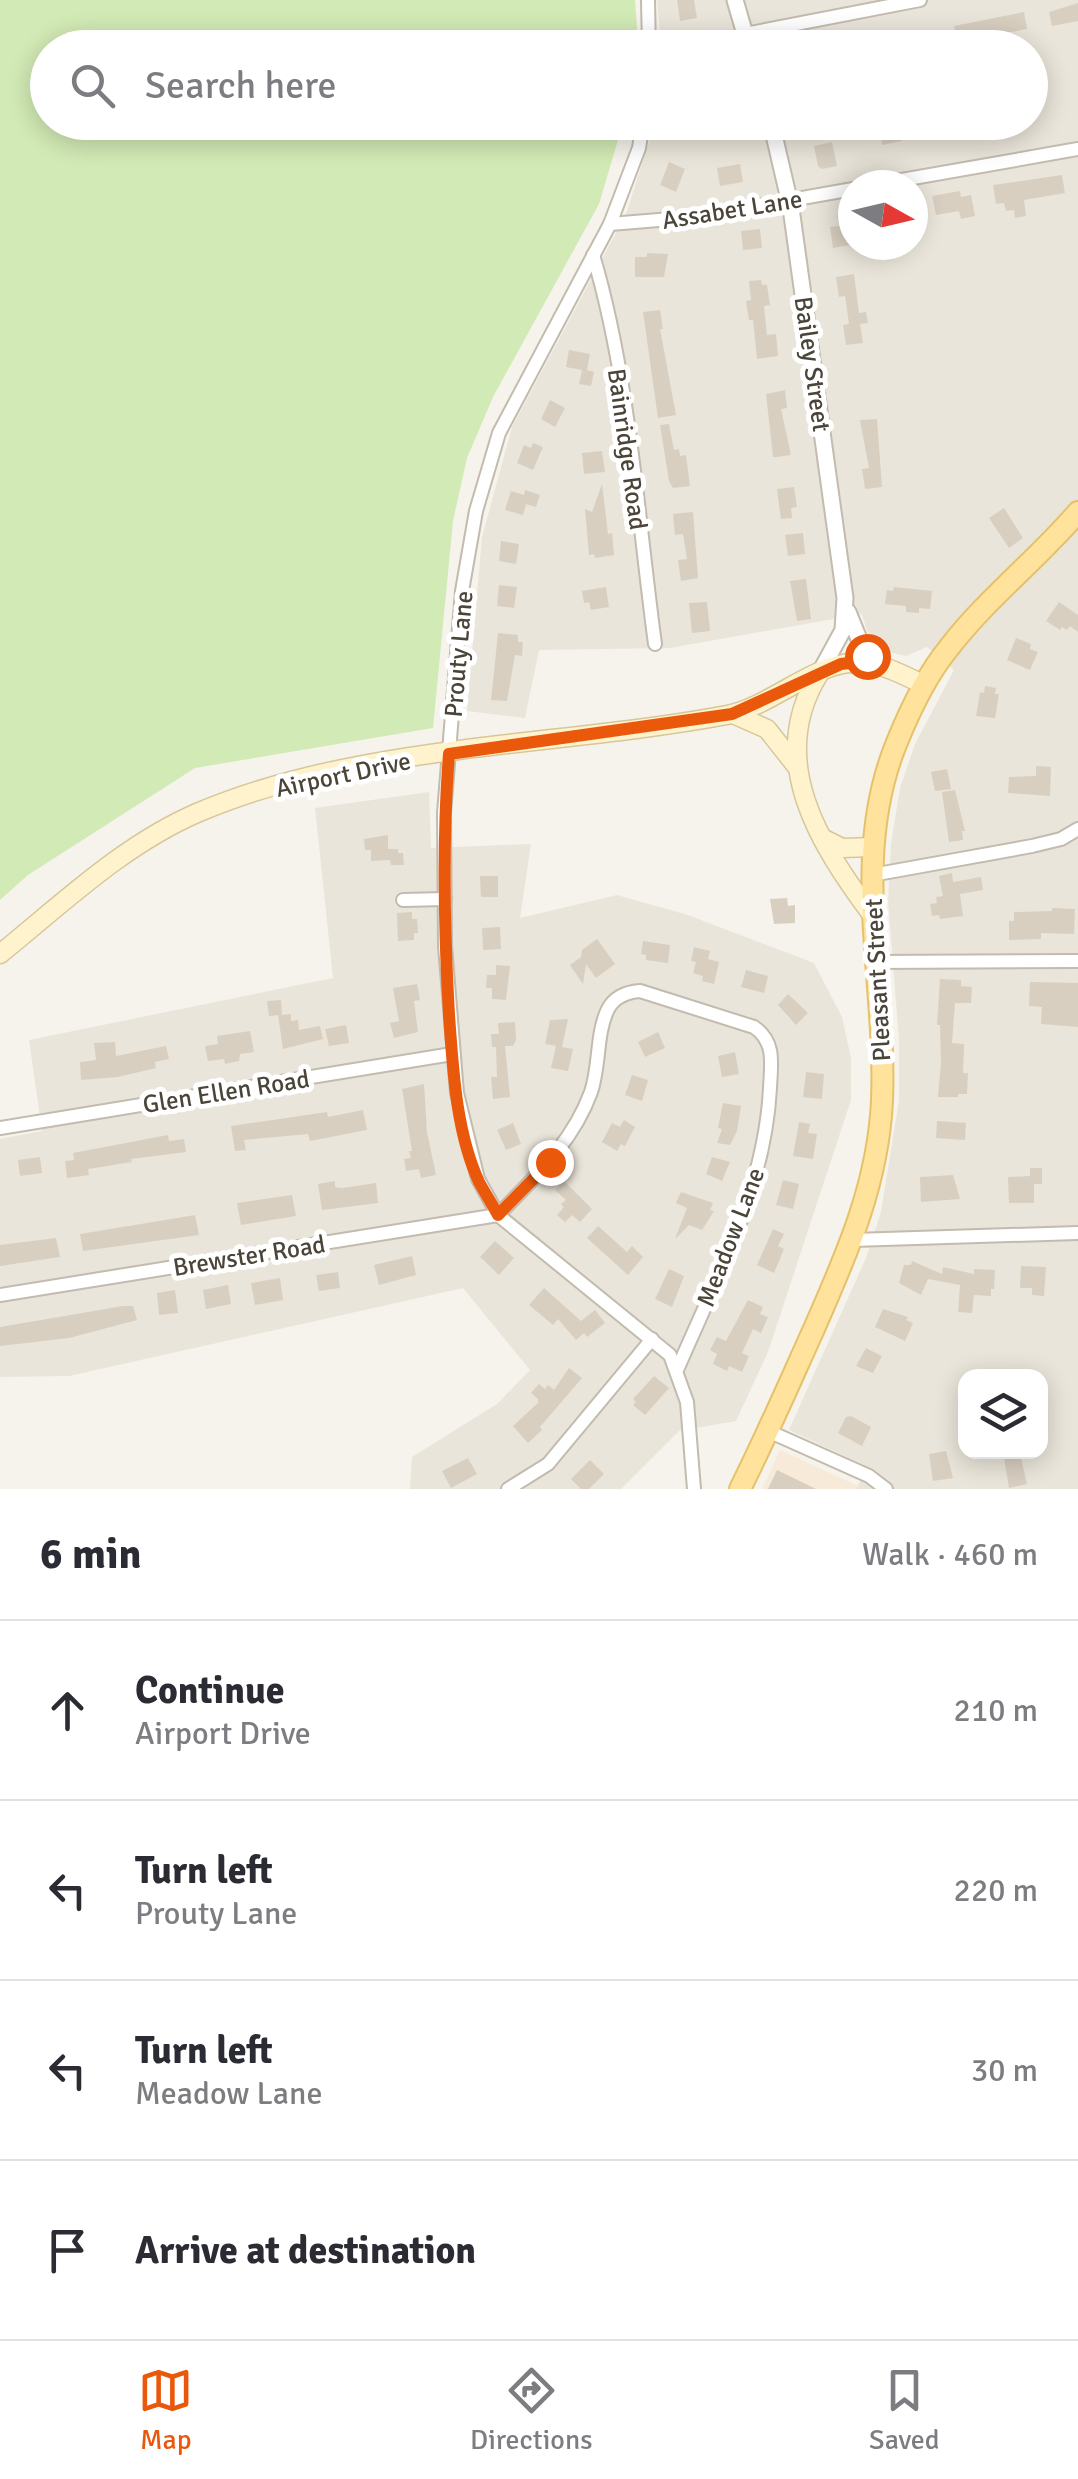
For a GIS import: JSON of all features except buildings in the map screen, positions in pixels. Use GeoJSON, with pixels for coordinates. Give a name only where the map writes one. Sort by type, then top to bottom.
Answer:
{"type":"FeatureCollection","features":[{"type":"Feature","properties":{"kind":"main road","name":"Pleasant Street"},"geometry":{"type":"LineString","coordinates":[[740,1489],[854,1240],[874,1166],[882,1102],[872,847],[890,763],[924,685],[940,660],[970,622],[1046,550],[1078,512]]}},
{"type":"Feature","properties":{"kind":"main road","name":"Airport Drive"},"geometry":{"type":"LineString","coordinates":[[0,954],[105,869],[153,836],[247,794],[350,767],[732,714],[849,663],[882,666]]}},
{"type":"Feature","properties":{"kind":"main road"},"geometry":{"type":"LineString","coordinates":[[882,666],[924,685]]}},
{"type":"Feature","properties":{"kind":"main road"},"geometry":{"type":"LineString","coordinates":[[797,768],[806,695],[819,674]]}},
{"type":"Feature","properties":{"kind":"main road"},"geometry":{"type":"LineString","coordinates":[[732,714],[767,728],[797,768],[818,834],[872,915]]}},
{"type":"Feature","properties":{"kind":"main road"},"geometry":{"type":"LineString","coordinates":[[818,834],[842,848],[872,847]]}},
{"type":"Feature","properties":{"kind":"street"},"geometry":{"type":"LineString","coordinates":[[648,0],[649,30]]}},
{"type":"Feature","properties":{"kind":"street"},"geometry":{"type":"LineString","coordinates":[[734,0],[744,30]]}},
{"type":"Feature","properties":{"kind":"street"},"geometry":{"type":"LineString","coordinates":[[793,30],[920,0]]}},
{"type":"Feature","properties":{"kind":"street","name":"Prouty Lane"},"geometry":{"type":"LineString","coordinates":[[640,140],[610,224],[500,433],[483,482],[462,591],[444,813],[445,899],[452,1054],[465,1137],[478,1180],[498,1215],[670,1355],[688,1402],[694,1489]]}},
{"type":"Feature","properties":{"kind":"street","name":"Bailey Street"},"geometry":{"type":"LineString","coordinates":[[775,140],[789,201],[846,606],[863,650],[882,666]]}},
{"type":"Feature","properties":{"kind":"street"},"geometry":{"type":"LineString","coordinates":[[928,175],[1078,149]]}},
{"type":"Feature","properties":{"kind":"street","name":"Assabet Lane"},"geometry":{"type":"LineString","coordinates":[[610,224],[695,217],[838,192]]}},
{"type":"Feature","properties":{"kind":"street","name":"Bainridge Road"},"geometry":{"type":"LineString","coordinates":[[593,255],[621,392],[656,644]]}},
{"type":"Feature","properties":{"kind":"street","name":"Bailey Street"},"geometry":{"type":"LineString","coordinates":[[819,674],[840,638],[846,606]]}},
{"type":"Feature","properties":{"kind":"street"},"geometry":{"type":"LineString","coordinates":[[872,875],[1050,842],[1078,829]]}},
{"type":"Feature","properties":{"kind":"street"},"geometry":{"type":"LineString","coordinates":[[403,900],[445,899]]}},
{"type":"Feature","properties":{"kind":"street"},"geometry":{"type":"LineString","coordinates":[[875,962],[1078,961]]}},
{"type":"Feature","properties":{"kind":"street","name":"Meadow Lane"},"geometry":{"type":"LineString","coordinates":[[498,1215],[550,1162],[580,1116],[593,1084],[605,1018],[616,998],[628,992],[646,992],[754,1026],[764,1034],[772,1057],[767,1125],[758,1170],[742,1220],[678,1370]]}},
{"type":"Feature","properties":{"kind":"street","name":"Glen Ellen Road"},"geometry":{"type":"LineString","coordinates":[[0,1128],[452,1054]]}},
{"type":"Feature","properties":{"kind":"street","name":"Brewster Road"},"geometry":{"type":"LineString","coordinates":[[0,1295],[498,1215]]}},
{"type":"Feature","properties":{"kind":"street"},"geometry":{"type":"LineString","coordinates":[[854,1240],[1078,1232]]}},
{"type":"Feature","properties":{"kind":"street"},"geometry":{"type":"LineString","coordinates":[[508,1489],[548,1464],[652,1338]]}},
{"type":"Feature","properties":{"kind":"street"},"geometry":{"type":"LineString","coordinates":[[768,1432],[869,1476],[886,1489]]}},
{"type":"Feature","properties":{"kind":"shaded area"},"geometry":{"type":"Polygon","coordinates":[[[657,0],[1078,0],[1078,1489],[856,1489],[868,1467],[789,1430],[866,1258],[881,1212],[899,1100],[899,1040],[888,901],[891,844],[900,788],[915,744],[954,670],[927,647],[906,656],[881,650],[867,631],[862,614],[670,648],[539,650],[525,718],[467,711],[482,537],[512,427],[626,214],[650,140],[1048,140],[1048,30],[660,30],[657,0]]]}},
{"type":"Feature","properties":{"kind":"shaded area"},"geometry":{"type":"Polygon","coordinates":[[[429,792],[431,848],[531,844],[520,918],[617,895],[688,915],[814,963],[842,1017],[851,1058],[851,1100],[768,1352],[736,1421],[679,1431],[621,1489],[410,1489],[412,1457],[497,1404],[530,1370],[463,1288],[69,1376],[0,1377],[0,1139],[42,1131],[29,1040],[333,978],[315,808],[429,792]]]}},
{"type":"Feature","properties":{"kind":"shaded area"},"geometry":{"type":"Polygon","coordinates":[[[780,1450],[858,1486],[762,1489],[780,1450]]]}},
{"type":"Feature","properties":{"kind":"green space"},"geometry":{"type":"Polygon","coordinates":[[[0,0],[635,0],[637,30],[30,30],[30,140],[618,140],[599,204],[493,397],[467,458],[453,521],[433,728],[195,768],[28,875],[0,900],[0,0]]]}},
{"type":"Feature","properties":{"kind":"route"},"geometry":{"type":"LineString","coordinates":[[550,1162],[498,1215],[478,1180],[465,1137],[452,1054],[445,946],[444,813],[449,754],[732,714],[841,664],[882,666],[867,656]]}}]}
